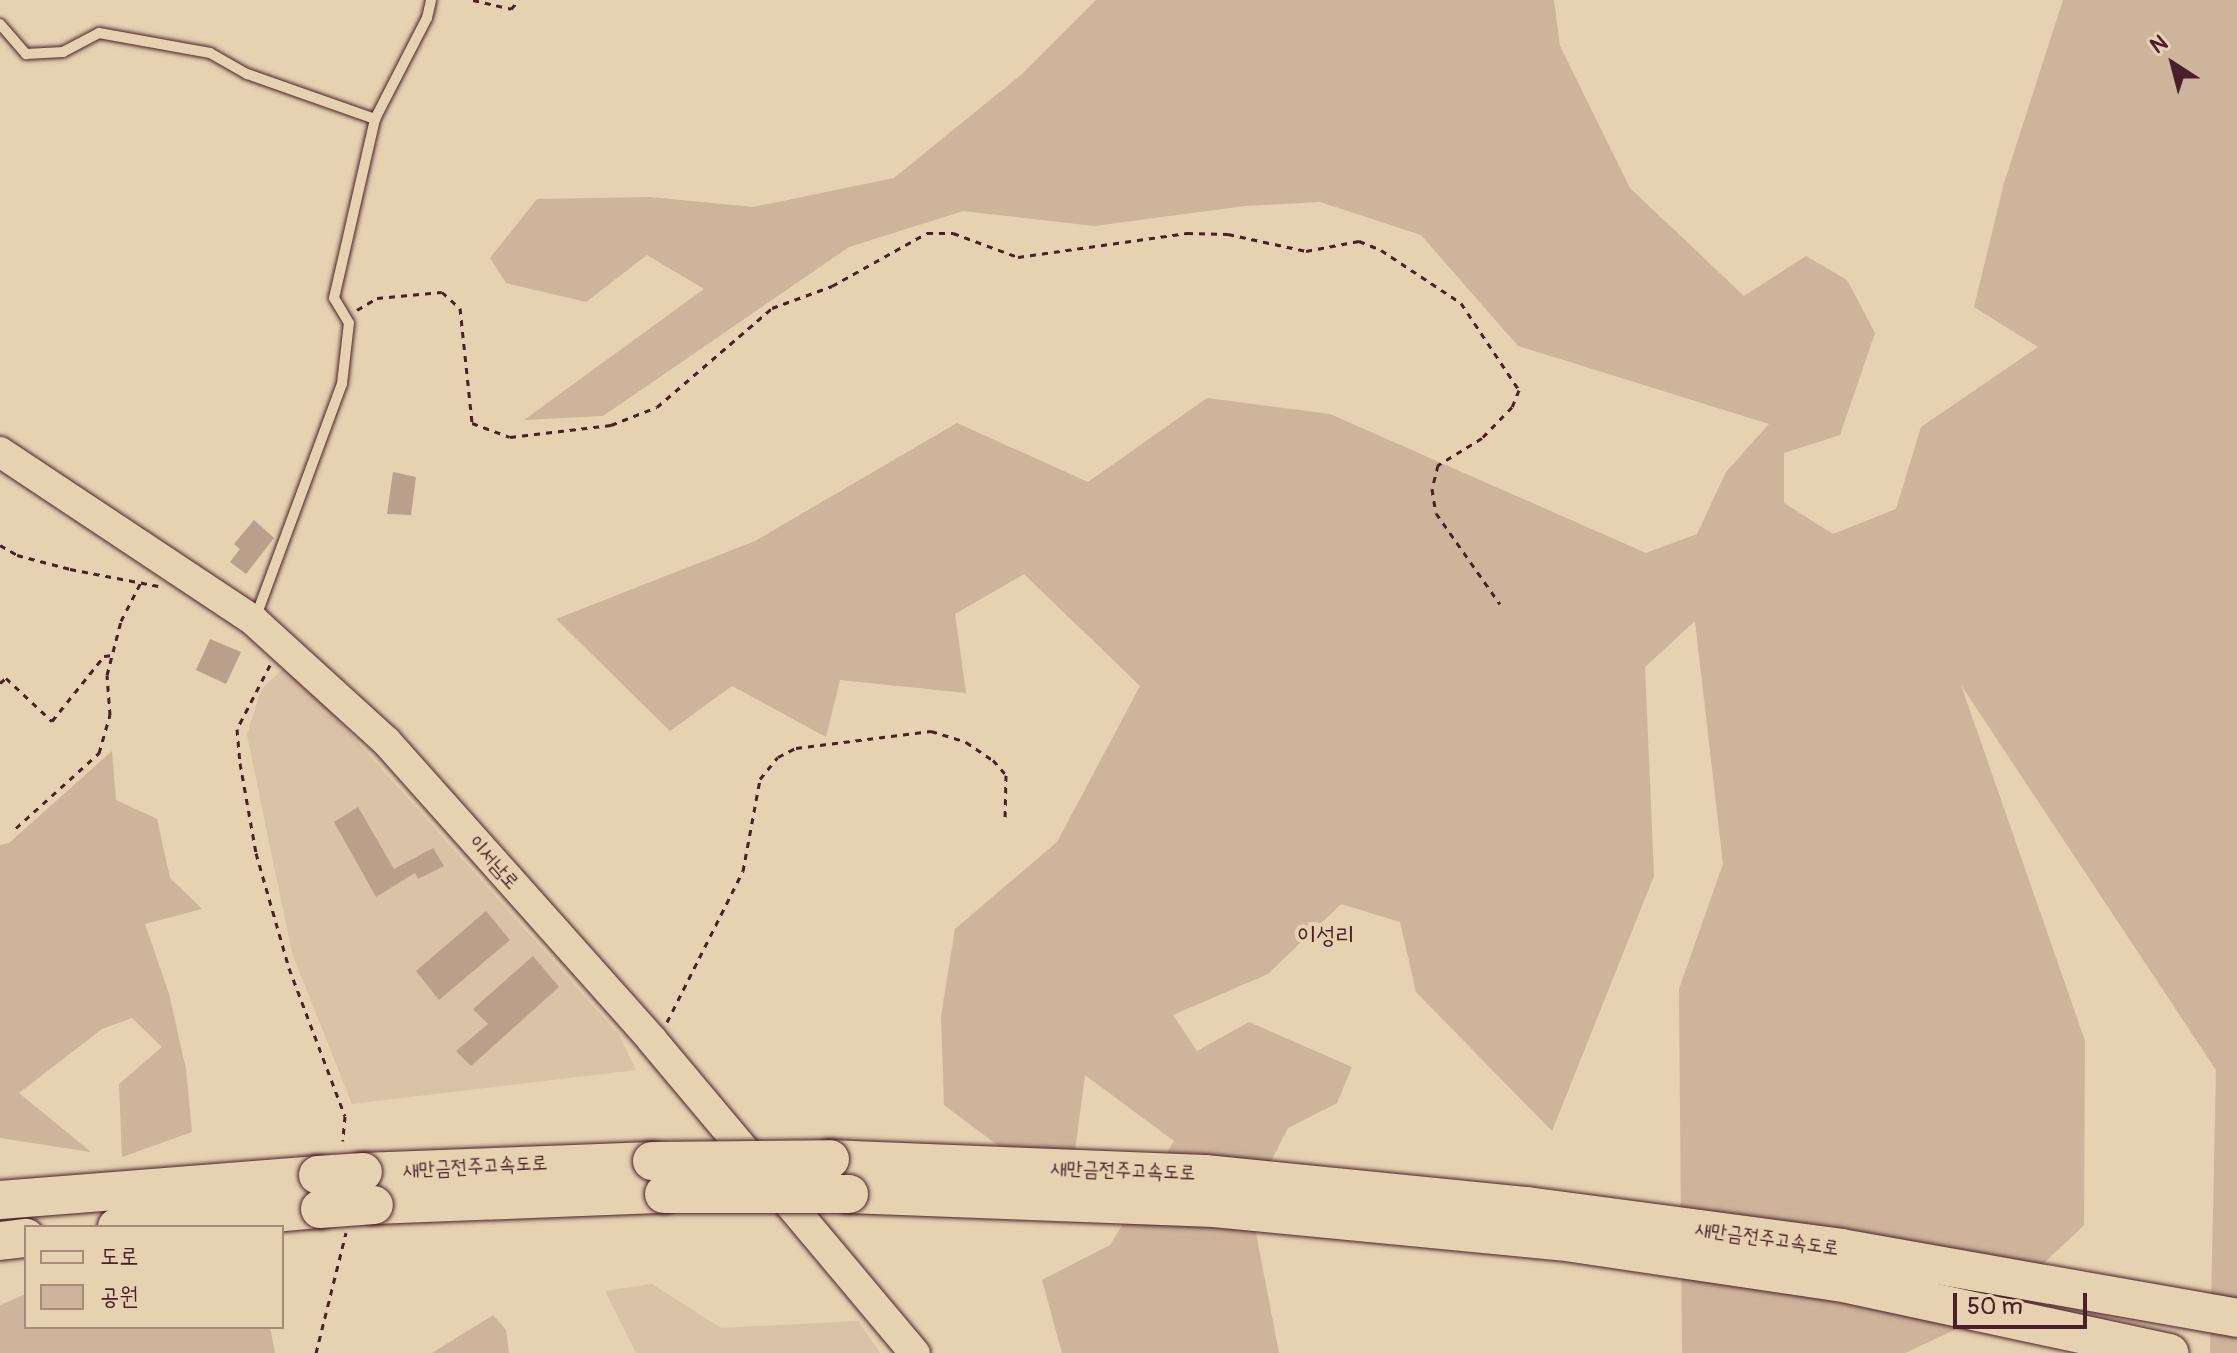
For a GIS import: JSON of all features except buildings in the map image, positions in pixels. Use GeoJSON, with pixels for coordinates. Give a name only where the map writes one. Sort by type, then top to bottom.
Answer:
{"type":"FeatureCollection","features":[{"type":"Feature","properties":{"kind":"highway","name":"새만금전주고속도로"},"geometry":{"type":"LineString","coordinates":[[136,1225],[328,1205],[369,1188],[658,1178],[830,1159],[1205,1174],[1527,1206],[1841,1248],[2237,1318]]}},
{"type":"Feature","properties":{"kind":"highway","name":"새만금전주고속도로"},"geometry":{"type":"LineString","coordinates":[[658,1178],[849,1194],[1214,1208],[1559,1241],[1838,1282],[2169,1353]]}},
{"type":"Feature","properties":{"kind":"highway","name":"새만금전주고속도로"},"geometry":{"type":"LineString","coordinates":[[0,1200],[328,1205]]}},
{"type":"Feature","properties":{"kind":"highway"},"geometry":{"type":"LineString","coordinates":[[0,1241],[24,1238]]}},
{"type":"Feature","properties":{"kind":"main road","name":"이서남로"},"geometry":{"type":"LineString","coordinates":[[0,452],[254,621],[386,741],[652,1040],[915,1353]]}},
{"type":"Feature","properties":{"kind":"lane"},"geometry":{"type":"LineString","coordinates":[[254,621],[342,384],[346,317],[334,298],[375,119],[431,0]]}},
{"type":"Feature","properties":{"kind":"lane"},"geometry":{"type":"LineString","coordinates":[[0,24],[26,54],[63,52],[99,33],[210,53],[247,74],[375,119]]}},
{"type":"Feature","properties":{"kind":"path"},"geometry":{"type":"LineString","coordinates":[[473,0],[511,9],[519,0]]}},
{"type":"Feature","properties":{"kind":"path"},"geometry":{"type":"LineString","coordinates":[[346,317],[377,298],[442,292],[460,308],[472,423],[510,437],[611,425],[657,407],[772,308],[832,286],[927,233],[953,233],[1018,257],[1187,233],[1228,234],[1306,251],[1359,241],[1381,250],[1461,303],[1519,390],[1512,407],[1482,438],[1438,465],[1432,489],[1436,513],[1500,604]]}},
{"type":"Feature","properties":{"kind":"path"},"geometry":{"type":"LineString","coordinates":[[0,545],[17,555],[140,584],[170,588]]}},
{"type":"Feature","properties":{"kind":"path"},"geometry":{"type":"LineString","coordinates":[[16,828],[99,753],[110,715],[107,675],[121,621],[140,584]]}},
{"type":"Feature","properties":{"kind":"path"},"geometry":{"type":"LineString","coordinates":[[286,648],[261,674],[237,729],[240,763],[256,853],[289,968],[345,1116],[343,1141]]}},
{"type":"Feature","properties":{"kind":"path"},"geometry":{"type":"LineString","coordinates":[[0,683],[6,678],[52,721],[104,656],[113,655]]}},
{"type":"Feature","properties":{"kind":"path"},"geometry":{"type":"LineString","coordinates":[[652,1040],[671,1016],[743,871],[760,779],[778,757],[796,748],[931,731],[966,742],[993,760],[1006,775],[1005,819]]}},
{"type":"Feature","properties":{"kind":"path"},"geometry":{"type":"LineString","coordinates":[[316,1353],[328,1205]]}},
{"type":"Feature","properties":{"kind":"shaded area"},"geometry":{"type":"Polygon","coordinates":[[[288,664],[619,1035],[636,1070],[352,1104],[292,953],[247,735],[261,690],[288,664]]]}},
{"type":"Feature","properties":{"kind":"shaded area"},"geometry":{"type":"Polygon","coordinates":[[[652,1284],[721,1328],[858,1321],[880,1353],[636,1353],[605,1291],[652,1284]]]}},
{"type":"Feature","properties":{"kind":"green space"},"geometry":{"type":"Polygon","coordinates":[[[1096,0],[1554,0],[1560,46],[1630,188],[1744,296],[1806,256],[1847,280],[1875,333],[1840,435],[1784,453],[1784,503],[1833,534],[1896,509],[1921,427],[2038,347],[1974,307],[2004,183],[2063,0],[2237,0],[2237,1353],[2210,1353],[2216,1070],[1961,685],[2085,1041],[2084,1225],[1993,1312],[1905,1353],[1682,1353],[1679,989],[1723,864],[1695,621],[1645,667],[1654,876],[1552,1131],[1416,992],[1400,922],[1341,904],[1268,974],[1173,1015],[1197,1051],[1249,1022],[1352,1067],[1337,1103],[1288,1128],[1250,1202],[1279,1353],[1062,1353],[1042,1280],[1110,1245],[1174,1141],[1085,1075],[1073,1166],[1012,1156],[944,1105],[941,1016],[955,929],[1057,842],[1140,686],[1024,574],[955,614],[966,693],[840,680],[826,737],[732,686],[670,731],[556,619],[755,541],[957,423],[1088,482],[1207,398],[1330,414],[1646,553],[1697,534],[1726,472],[1769,424],[1518,346],[1421,235],[1320,202],[1245,206],[1094,226],[963,211],[849,247],[603,416],[524,420],[704,289],[647,255],[586,302],[506,283],[490,258],[537,199],[650,197],[753,207],[894,178],[1022,74],[1096,0]]]}},
{"type":"Feature","properties":{"kind":"green space"},"geometry":{"type":"Polygon","coordinates":[[[112,751],[116,800],[157,819],[170,878],[202,909],[145,924],[169,994],[186,1069],[192,1132],[122,1157],[119,1084],[162,1047],[132,1018],[102,1029],[19,1093],[91,1152],[0,1138],[0,845],[9,843],[112,751]]]}},
{"type":"Feature","properties":{"kind":"green space"},"geometry":{"type":"Polygon","coordinates":[[[24,1295],[24,1329],[270,1329],[275,1353],[0,1353],[0,1305],[24,1295]]]}},
{"type":"Feature","properties":{"kind":"green space"},"geometry":{"type":"Polygon","coordinates":[[[493,1315],[506,1330],[509,1353],[432,1353],[493,1315]]]}},
{"type":"Feature","properties":{"kind":"district","name":"이성리"},"geometry":{"type":"Point","coordinates":[1326,936]}}]}
